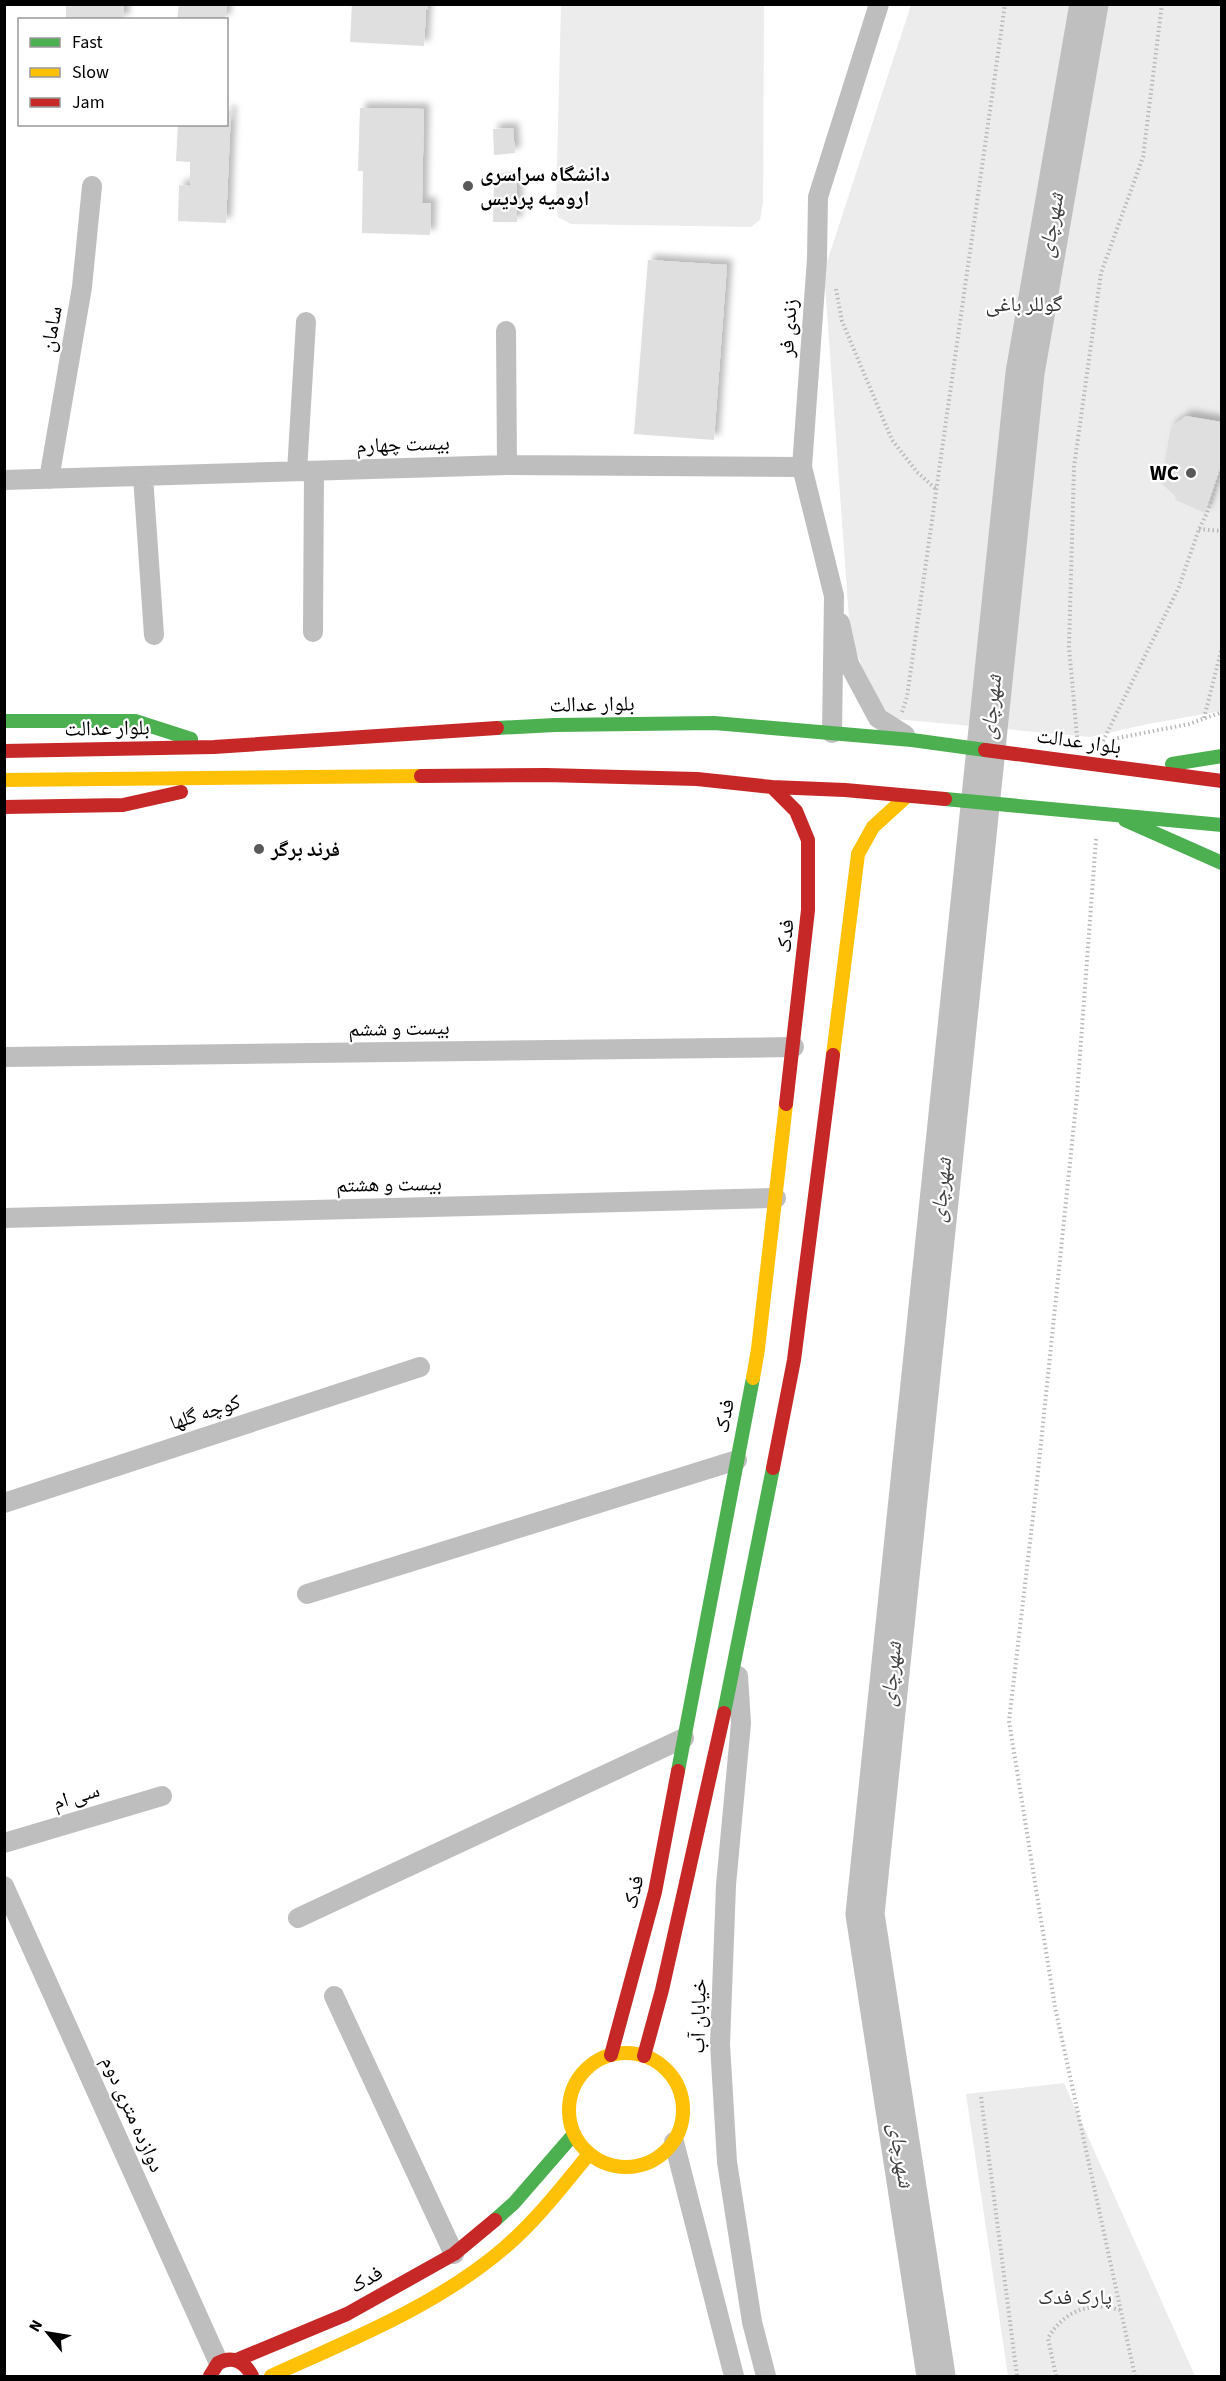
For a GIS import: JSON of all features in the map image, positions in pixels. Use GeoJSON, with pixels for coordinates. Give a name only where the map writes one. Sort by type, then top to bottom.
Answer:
{"type":"FeatureCollection","features":[{"type":"Feature","properties":{"kind":"street","name":"زندی فر"},"geometry":{"type":"LineString","coordinates":[[832,732],[834,596],[802,467],[817,259],[819,197],[879,4]]}},
{"type":"Feature","properties":{"kind":"street","name":"سامان"},"geometry":{"type":"LineString","coordinates":[[49,479],[82,287],[92,186]]}},
{"type":"Feature","properties":{"kind":"street"},"geometry":{"type":"LineString","coordinates":[[306,322],[306,471],[313,632]]}},
{"type":"Feature","properties":{"kind":"street"},"geometry":{"type":"LineString","coordinates":[[506,331],[507,465]]}},
{"type":"Feature","properties":{"kind":"street","name":"بیست چهارم"},"geometry":{"type":"LineString","coordinates":[[4,480],[507,465],[802,467]]}},
{"type":"Feature","properties":{"kind":"street"},"geometry":{"type":"LineString","coordinates":[[143,476],[154,635]]}},
{"type":"Feature","properties":{"kind":"street"},"geometry":{"type":"LineString","coordinates":[[834,596],[849,664],[878,718],[912,740]]}},
{"type":"Feature","properties":{"kind":"street"},"geometry":{"type":"LineString","coordinates":[[4,721],[135,721],[214,747]]}},
{"type":"Feature","properties":{"kind":"street","name":"بلوار عدالت"},"geometry":{"type":"LineString","coordinates":[[4,751],[214,747],[384,734],[555,725],[714,723],[912,740],[1178,775]]}},
{"type":"Feature","properties":{"kind":"street"},"geometry":{"type":"LineString","coordinates":[[1195,761],[1221,740]]}},
{"type":"Feature","properties":{"kind":"street"},"geometry":{"type":"LineString","coordinates":[[1133,770],[1221,756]]}},
{"type":"Feature","properties":{"kind":"street"},"geometry":{"type":"LineString","coordinates":[[1178,775],[1221,771]]}},
{"type":"Feature","properties":{"kind":"street"},"geometry":{"type":"LineString","coordinates":[[4,780],[546,775],[697,779],[772,787],[845,790],[1221,825]]}},
{"type":"Feature","properties":{"kind":"street"},"geometry":{"type":"LineString","coordinates":[[1178,775],[1221,781]]}},
{"type":"Feature","properties":{"kind":"street"},"geometry":{"type":"LineString","coordinates":[[4,807],[123,805],[246,778]]}},
{"type":"Feature","properties":{"kind":"street","name":"فدک"},"geometry":{"type":"LineString","coordinates":[[611,2055],[655,1892],[758,1349],[780,1199],[808,910],[808,840],[796,811],[772,787]]}},
{"type":"Feature","properties":{"kind":"street"},"geometry":{"type":"LineString","coordinates":[[644,2056],[662,1989],[736,1653],[794,1360],[809,1201],[858,854],[873,828],[907,796]]}},
{"type":"Feature","properties":{"kind":"street"},"geometry":{"type":"LineString","coordinates":[[1116,816],[1221,863]]}},
{"type":"Feature","properties":{"kind":"street"},"geometry":{"type":"LineString","coordinates":[[1175,821],[1221,834]]}},
{"type":"Feature","properties":{"kind":"street","name":"بیست و ششم"},"geometry":{"type":"LineString","coordinates":[[4,1058],[794,1047]]}},
{"type":"Feature","properties":{"kind":"street","name":"بیست و هشتم"},"geometry":{"type":"LineString","coordinates":[[4,1218],[780,1199]]}},
{"type":"Feature","properties":{"kind":"street","name":"کوچه گلها"},"geometry":{"type":"LineString","coordinates":[[4,1503],[420,1366]]}},
{"type":"Feature","properties":{"kind":"street"},"geometry":{"type":"LineString","coordinates":[[307,1594],[737,1460]]}},
{"type":"Feature","properties":{"kind":"street","name":"خیابان آب"},"geometry":{"type":"LineString","coordinates":[[736,1653],[741,1723],[726,1885],[720,2044],[726,2162],[752,2322],[766,2376]]}},
{"type":"Feature","properties":{"kind":"street"},"geometry":{"type":"LineString","coordinates":[[298,1918],[684,1738]]}},
{"type":"Feature","properties":{"kind":"street","name":"سی ام"},"geometry":{"type":"LineString","coordinates":[[4,1843],[162,1796]]}},
{"type":"Feature","properties":{"kind":"street","name":"دوازده متری دوم"},"geometry":{"type":"LineString","coordinates":[[4,1886],[214,2369]]}},
{"type":"Feature","properties":{"kind":"street"},"geometry":{"type":"LineString","coordinates":[[334,1996],[454,2254]]}},
{"type":"Feature","properties":{"kind":"street"},"geometry":{"type":"LineString","coordinates":[[628,2053],[644,2056],[662,2066],[676,2082],[683,2101],[682,2122],[674,2142],[661,2156],[644,2165],[625,2168],[606,2164],[589,2154],[574,2134],[570,2115],[571,2095],[580,2078],[594,2064],[611,2055],[628,2053]]}},
{"type":"Feature","properties":{"kind":"street","name":"فدک"},"geometry":{"type":"LineString","coordinates":[[214,2369],[229,2358],[239,2359],[347,2314],[454,2254],[514,2203],[574,2134]]}},
{"type":"Feature","properties":{"kind":"street"},"geometry":{"type":"LineString","coordinates":[[674,2142],[734,2376]]}},
{"type":"Feature","properties":{"kind":"street"},"geometry":{"type":"LineString","coordinates":[[271,2376],[427,2300],[490,2259],[539,2214],[589,2154]]}},
{"type":"Feature","properties":{"kind":"street"},"geometry":{"type":"LineString","coordinates":[[239,2359],[248,2365],[252,2376]]}},
{"type":"Feature","properties":{"kind":"path"},"geometry":{"type":"LineString","coordinates":[[878,718],[903,712],[1005,4]]}},
{"type":"Feature","properties":{"kind":"path"},"geometry":{"type":"LineString","coordinates":[[1078,742],[1069,646],[1074,467],[1101,273],[1143,157],[1162,4]]}},
{"type":"Feature","properties":{"kind":"path"},"geometry":{"type":"LineString","coordinates":[[836,288],[842,321],[892,440],[917,472],[936,489]]}},
{"type":"Feature","properties":{"kind":"path"},"geometry":{"type":"LineString","coordinates":[[1103,741],[1179,587],[1221,468]]}},
{"type":"Feature","properties":{"kind":"path"},"geometry":{"type":"LineString","coordinates":[[1199,529],[1221,531]]}},
{"type":"Feature","properties":{"kind":"path"},"geometry":{"type":"LineString","coordinates":[[1204,719],[1221,647]]}},
{"type":"Feature","properties":{"kind":"path"},"geometry":{"type":"LineString","coordinates":[[1095,742],[1204,719],[1221,712]]}},
{"type":"Feature","properties":{"kind":"path"},"geometry":{"type":"LineString","coordinates":[[1097,814],[1077,1095],[1036,1491],[1009,1721],[1054,2007],[1135,2376]]}},
{"type":"Feature","properties":{"kind":"path"},"geometry":{"type":"LineString","coordinates":[[981,2097],[1017,2376]]}},
{"type":"Feature","properties":{"kind":"path"},"geometry":{"type":"LineString","coordinates":[[1056,2376],[1048,2338],[1054,2328],[1073,2312],[1084,2308],[1102,2306],[1120,2310]]}},
{"type":"Feature","properties":{"kind":"green space"},"geometry":{"type":"Polygon","coordinates":[[[561,5],[764,5],[763,202],[760,220],[751,227],[571,224],[558,217],[556,205],[561,5]]]}},
{"type":"Feature","properties":{"kind":"green space","name":"گوللر باغی"},"geometry":{"type":"Polygon","coordinates":[[[911,5],[1221,5],[1221,711],[1090,737],[895,719],[878,704],[867,682],[850,633],[824,271],[911,5]]]}},
{"type":"Feature","properties":{"kind":"green space","name":"پارک فدک"},"geometry":{"type":"Polygon","coordinates":[[[1064,2083],[1195,2376],[1008,2376],[966,2094],[1064,2083]]]}},
{"type":"Feature","properties":{"kind":"building"},"geometry":{"type":"Polygon","coordinates":[[[66,4],[124,4],[124,18],[66,18],[66,4]]]}},
{"type":"Feature","properties":{"kind":"building"},"geometry":{"type":"Polygon","coordinates":[[[179,4],[227,4],[225,18],[177,18],[179,4]]]}},
{"type":"Feature","properties":{"kind":"building"},"geometry":{"type":"Polygon","coordinates":[[[352,4],[428,4],[424,46],[350,42],[352,4]]]}},
{"type":"Feature","properties":{"kind":"building"},"geometry":{"type":"Polygon","coordinates":[[[360,108],[424,109],[422,203],[431,203],[430,235],[362,233],[363,171],[358,171],[360,108]]]}},
{"type":"Feature","properties":{"kind":"building"},"geometry":{"type":"Polygon","coordinates":[[[228,111],[231,111],[226,223],[178,221],[179,185],[190,186],[190,162],[176,161],[178,126],[228,126],[228,111]]]}},
{"type":"Feature","properties":{"kind":"building"},"geometry":{"type":"Polygon","coordinates":[[[513,128],[515,153],[494,155],[493,129],[513,128]]]}},
{"type":"Feature","properties":{"kind":"building"},"geometry":{"type":"Polygon","coordinates":[[[494,180],[517,180],[517,222],[493,222],[494,180]]]}},
{"type":"Feature","properties":{"kind":"building"},"geometry":{"type":"Polygon","coordinates":[[[648,260],[727,265],[714,440],[634,434],[648,260]]]}},
{"type":"Feature","properties":{"kind":"building","name":"WC"},"geometry":{"type":"Polygon","coordinates":[[[1186,416],[1222,422],[1222,463],[1205,513],[1176,500],[1175,496],[1161,483],[1171,427],[1186,416]]]}},
{"type":"Feature","properties":{"kind":"waterway","name":"شهرچای"},"geometry":{"type":"LineString","coordinates":[[936,2376],[865,1914],[1025,373],[1089,4]]}},
{"type":"Feature","properties":{"kind":"traffic: fast"},"geometry":{"type":"LineString","coordinates":[[4,721],[135,721],[191,739]]}},
{"type":"Feature","properties":{"kind":"traffic: fast"},"geometry":{"type":"LineString","coordinates":[[497,728],[714,723],[912,740],[985,750]]}},
{"type":"Feature","properties":{"kind":"traffic: fast"},"geometry":{"type":"LineString","coordinates":[[1172,764],[1222,756]]}},
{"type":"Feature","properties":{"kind":"traffic: fast"},"geometry":{"type":"LineString","coordinates":[[945,799],[1222,825]]}},
{"type":"Feature","properties":{"kind":"traffic: fast"},"geometry":{"type":"LineString","coordinates":[[1125,820],[1222,863]]}},
{"type":"Feature","properties":{"kind":"traffic: fast"},"geometry":{"type":"LineString","coordinates":[[678,1771],[753,1378]]}},
{"type":"Feature","properties":{"kind":"traffic: fast"},"geometry":{"type":"LineString","coordinates":[[724,1713],[773,1468]]}},
{"type":"Feature","properties":{"kind":"traffic: fast"},"geometry":{"type":"LineString","coordinates":[[495,2220],[514,2203],[574,2134]]}},
{"type":"Feature","properties":{"kind":"traffic: slow"},"geometry":{"type":"LineString","coordinates":[[4,780],[421,776]]}},
{"type":"Feature","properties":{"kind":"traffic: slow"},"geometry":{"type":"LineString","coordinates":[[833,1055],[858,854],[873,827],[907,796]]}},
{"type":"Feature","properties":{"kind":"traffic: slow"},"geometry":{"type":"LineString","coordinates":[[753,1378],[786,1104]]}},
{"type":"Feature","properties":{"kind":"traffic: slow"},"geometry":{"type":"LineString","coordinates":[[626,2053],[648,2058],[666,2070],[678,2088],[683,2110],[678,2132],[666,2150],[648,2162],[626,2167],[604,2162],[586,2150],[574,2132],[569,2110],[574,2088],[586,2070],[604,2058],[626,2053]]}},
{"type":"Feature","properties":{"kind":"traffic: slow"},"geometry":{"type":"LineString","coordinates":[[271,2376],[392,2320],[450,2288],[503,2249],[527,2227],[589,2154]]}},
{"type":"Feature","properties":{"kind":"traffic: jam"},"geometry":{"type":"LineString","coordinates":[[4,751],[214,747],[497,728]]}},
{"type":"Feature","properties":{"kind":"traffic: jam"},"geometry":{"type":"LineString","coordinates":[[985,750],[1222,781]]}},
{"type":"Feature","properties":{"kind":"traffic: jam"},"geometry":{"type":"LineString","coordinates":[[421,776],[546,775],[697,779],[772,787],[845,790],[945,799]]}},
{"type":"Feature","properties":{"kind":"traffic: jam"},"geometry":{"type":"LineString","coordinates":[[772,787],[796,811],[808,840],[808,910],[786,1104]]}},
{"type":"Feature","properties":{"kind":"traffic: jam"},"geometry":{"type":"LineString","coordinates":[[4,807],[123,805],[181,792]]}},
{"type":"Feature","properties":{"kind":"traffic: jam"},"geometry":{"type":"LineString","coordinates":[[773,1468],[794,1360],[833,1055]]}},
{"type":"Feature","properties":{"kind":"traffic: jam"},"geometry":{"type":"LineString","coordinates":[[644,2056],[662,1990],[724,1713]]}},
{"type":"Feature","properties":{"kind":"traffic: jam"},"geometry":{"type":"LineString","coordinates":[[611,2055],[655,1892],[678,1771]]}},
{"type":"Feature","properties":{"kind":"traffic: jam"},"geometry":{"type":"LineString","coordinates":[[239,2359],[347,2314],[454,2254],[495,2220]]}},
{"type":"Feature","properties":{"kind":"traffic: jam"},"geometry":{"type":"LineString","coordinates":[[210,2376],[218,2363],[229,2360],[238,2361],[252,2376]]}},
{"type":"Feature","properties":{"kind":"place","name":"دانشگاه سراسری ارومیه پردیس"},"geometry":{"type":"Point","coordinates":[468,186]}},
{"type":"Feature","properties":{"kind":"place","name":"WC"},"geometry":{"type":"Point","coordinates":[1191,473]}},
{"type":"Feature","properties":{"kind":"place","name":"فرند برگر"},"geometry":{"type":"Point","coordinates":[259,849]}}]}
